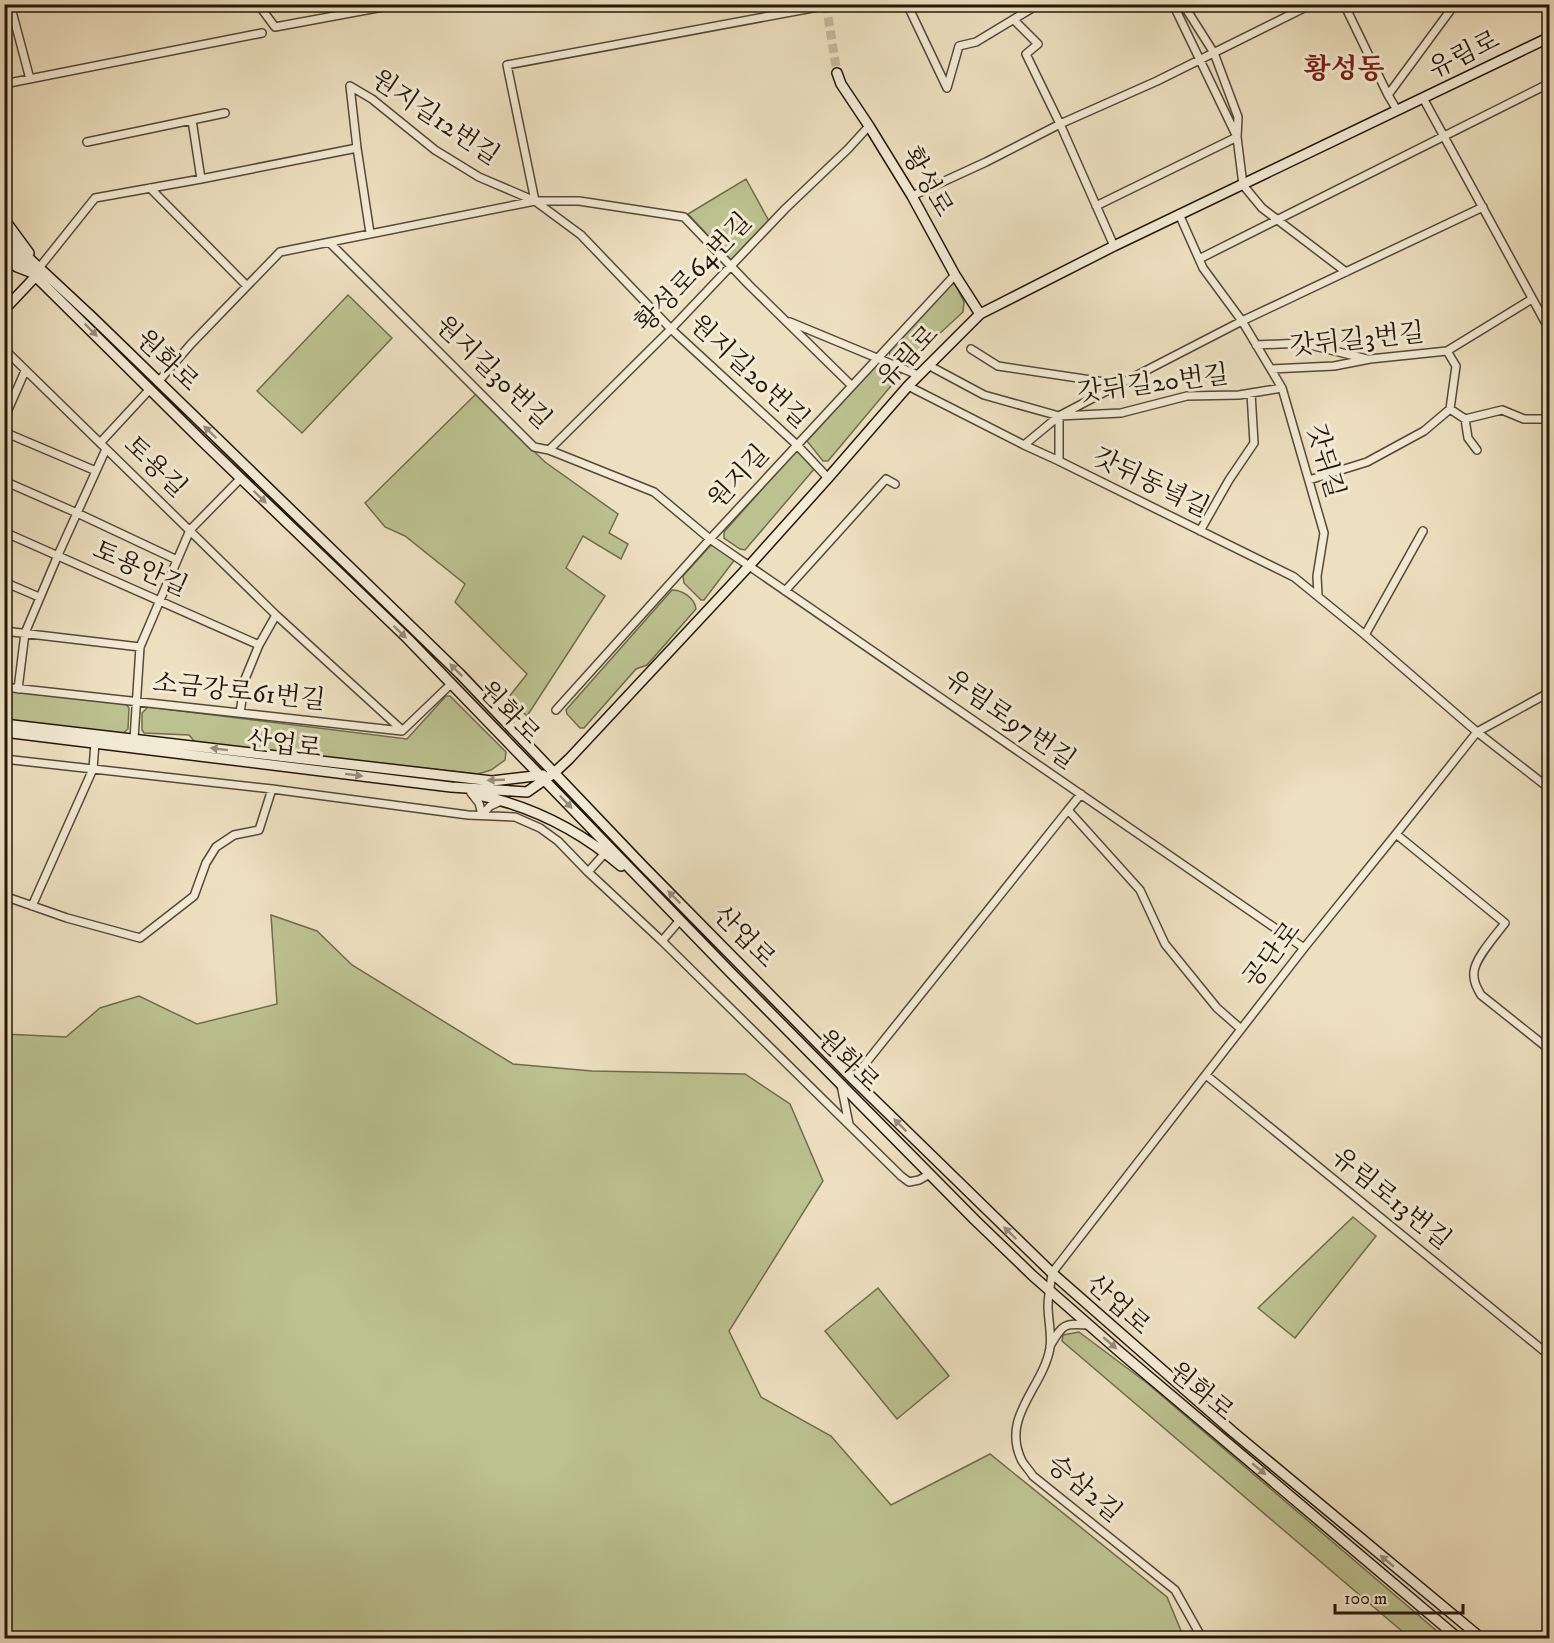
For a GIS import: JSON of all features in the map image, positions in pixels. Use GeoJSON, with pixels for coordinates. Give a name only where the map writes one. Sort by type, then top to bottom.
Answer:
{"type":"FeatureCollection","features":[{"type":"Feature","properties":{"kind":"street"},"geometry":{"type":"LineString","coordinates":[[10,4],[30,79]]}},
{"type":"Feature","properties":{"kind":"street"},"geometry":{"type":"LineString","coordinates":[[258,4],[275,27],[399,4]]}},
{"type":"Feature","properties":{"kind":"street","name":"원지길12번길"},"geometry":{"type":"LineString","coordinates":[[535,201],[507,65],[834,4]]}},
{"type":"Feature","properties":{"kind":"street"},"geometry":{"type":"LineString","coordinates":[[908,4],[947,88],[959,46],[976,42],[1039,4]]}},
{"type":"Feature","properties":{"kind":"street"},"geometry":{"type":"LineString","coordinates":[[1173,4],[1237,137]]}},
{"type":"Feature","properties":{"kind":"street"},"geometry":{"type":"LineString","coordinates":[[1183,4],[1214,53],[1238,117],[1237,137],[1243,185],[1262,208],[1346,272]]}},
{"type":"Feature","properties":{"kind":"street"},"geometry":{"type":"LineString","coordinates":[[912,196],[1312,4]]}},
{"type":"Feature","properties":{"kind":"street"},"geometry":{"type":"LineString","coordinates":[[1344,4],[1397,110]]}},
{"type":"Feature","properties":{"kind":"street","name":"유림로"},"geometry":{"type":"LineString","coordinates":[[1388,94],[1455,4]]}},
{"type":"Feature","properties":{"kind":"street"},"geometry":{"type":"LineString","coordinates":[[1014,20],[1038,44],[1026,54],[1114,246]]}},
{"type":"Feature","properties":{"kind":"street"},"geometry":{"type":"LineString","coordinates":[[4,84],[262,33]]}},
{"type":"Feature","properties":{"kind":"street","name":"유림로"},"geometry":{"type":"LineString","coordinates":[[554,773],[749,566],[918,375],[980,314],[1179,214],[1550,37]]}},
{"type":"Feature","properties":{"kind":"street","name":"황성로"},"geometry":{"type":"LineString","coordinates":[[837,73],[841,84],[912,196],[955,275],[980,314]]}},
{"type":"Feature","properties":{"kind":"street"},"geometry":{"type":"LineString","coordinates":[[1199,259],[1550,82]]}},
{"type":"Feature","properties":{"kind":"street","name":"원지길12번길"},"geometry":{"type":"LineString","coordinates":[[370,233],[350,86],[372,99],[435,150],[479,177],[535,201]]}},
{"type":"Feature","properties":{"kind":"street"},"geometry":{"type":"LineString","coordinates":[[1424,98],[1550,331]]}},
{"type":"Feature","properties":{"kind":"street"},"geometry":{"type":"LineString","coordinates":[[87,142],[225,113]]}},
{"type":"Feature","properties":{"kind":"street"},"geometry":{"type":"LineString","coordinates":[[192,120],[201,179]]}},
{"type":"Feature","properties":{"kind":"street","name":"황성로64번길"},"geometry":{"type":"LineString","coordinates":[[549,450],[869,126]]}},
{"type":"Feature","properties":{"kind":"street"},"geometry":{"type":"LineString","coordinates":[[1096,206],[1237,137]]}},
{"type":"Feature","properties":{"kind":"street"},"geometry":{"type":"LineString","coordinates":[[4,310],[37,272],[94,198],[357,148]]}},
{"type":"Feature","properties":{"kind":"street"},"geometry":{"type":"LineString","coordinates":[[150,188],[247,286]]}},
{"type":"Feature","properties":{"kind":"street","name":"원지길12번길"},"geometry":{"type":"LineString","coordinates":[[158,382],[191,344],[280,252],[535,201],[579,201],[684,217],[730,266],[852,386]]}},
{"type":"Feature","properties":{"kind":"street","name":"원지길20번길"},"geometry":{"type":"LineString","coordinates":[[535,201],[581,234],[671,329],[797,445],[828,478]]}},
{"type":"Feature","properties":{"kind":"street"},"geometry":{"type":"LineString","coordinates":[[1059,461],[1059,416],[1242,321],[1483,207]]}},
{"type":"Feature","properties":{"kind":"street","name":"갓뒤길"},"geometry":{"type":"LineString","coordinates":[[1179,214],[1203,268],[1242,321],[1282,388],[1324,533],[1317,576],[1318,596]]}},
{"type":"Feature","properties":{"kind":"street"},"geometry":{"type":"LineString","coordinates":[[4,219],[37,272]]}},
{"type":"Feature","properties":{"kind":"street","name":"원화로"},"geometry":{"type":"LineString","coordinates":[[4,235],[150,389],[408,639],[655,895],[983,1228],[1089,1325],[1458,1638]]}},
{"type":"Feature","properties":{"kind":"street","name":"원지길30번길"},"geometry":{"type":"LineString","coordinates":[[330,243],[534,447],[549,450],[654,492],[710,539],[749,566]]}},
{"type":"Feature","properties":{"kind":"street","name":"원화로"},"geometry":{"type":"LineString","coordinates":[[4,245],[158,382],[460,674],[554,773]]}},
{"type":"Feature","properties":{"kind":"street"},"geometry":{"type":"LineString","coordinates":[[4,257],[17,267],[37,272]]}},
{"type":"Feature","properties":{"kind":"street","name":"원지길"},"geometry":{"type":"LineString","coordinates":[[556,710],[710,539],[955,275]]}},
{"type":"Feature","properties":{"kind":"street","name":"갓뒤길3번길"},"geometry":{"type":"LineString","coordinates":[[1271,369],[1334,366],[1370,359],[1447,351],[1532,299]]}},
{"type":"Feature","properties":{"kind":"street"},"geometry":{"type":"LineString","coordinates":[[784,320],[918,375]]}},
{"type":"Feature","properties":{"kind":"street"},"geometry":{"type":"LineString","coordinates":[[1256,345],[1302,342],[1370,359]]}},
{"type":"Feature","properties":{"kind":"street"},"geometry":{"type":"LineString","coordinates":[[971,349],[998,366],[1118,384]]}},
{"type":"Feature","properties":{"kind":"street","name":"토용길"},"geometry":{"type":"LineString","coordinates":[[4,350],[276,615],[402,730]]}},
{"type":"Feature","properties":{"kind":"street","name":"갓뒤길3번길"},"geometry":{"type":"LineString","coordinates":[[1447,351],[1456,366],[1450,409]]}},
{"type":"Feature","properties":{"kind":"street","name":"갓뒤길20번길"},"geometry":{"type":"LineString","coordinates":[[928,365],[984,395],[1059,416],[1121,413],[1187,396],[1239,395],[1282,388]]}},
{"type":"Feature","properties":{"kind":"street"},"geometry":{"type":"LineString","coordinates":[[4,419],[25,371]]}},
{"type":"Feature","properties":{"kind":"street","name":"갓뒤동녘길"},"geometry":{"type":"LineString","coordinates":[[908,386],[1294,577],[1477,732],[1550,789]]}},
{"type":"Feature","properties":{"kind":"street","name":"원화로"},"geometry":{"type":"LineString","coordinates":[[100,443],[150,389]]}},
{"type":"Feature","properties":{"kind":"street","name":"갓뒤길20번길"},"geometry":{"type":"LineString","coordinates":[[1200,531],[1229,480],[1254,443],[1251,393]]}},
{"type":"Feature","properties":{"kind":"street"},"geometry":{"type":"LineString","coordinates":[[1309,480],[1368,462],[1424,431],[1450,409],[1465,419],[1468,438],[1477,450]]}},
{"type":"Feature","properties":{"kind":"street"},"geometry":{"type":"LineString","coordinates":[[1465,419],[1502,410],[1524,419],[1550,419]]}},
{"type":"Feature","properties":{"kind":"street","name":"갓뒤길20번길"},"geometry":{"type":"LineString","coordinates":[[1024,445],[1059,416]]}},
{"type":"Feature","properties":{"kind":"street"},"geometry":{"type":"LineString","coordinates":[[4,432],[96,471]]}},
{"type":"Feature","properties":{"kind":"street"},"geometry":{"type":"LineString","coordinates":[[18,689],[25,633],[106,449]]}},
{"type":"Feature","properties":{"kind":"street"},"geometry":{"type":"LineString","coordinates":[[134,739],[140,647],[190,530],[241,478]]}},
{"type":"Feature","properties":{"kind":"street"},"geometry":{"type":"LineString","coordinates":[[785,591],[886,479],[895,484]]}},
{"type":"Feature","properties":{"kind":"street"},"geometry":{"type":"LineString","coordinates":[[4,481],[177,560]]}},
{"type":"Feature","properties":{"kind":"street"},"geometry":{"type":"LineString","coordinates":[[1365,635],[1423,531]]}},
{"type":"Feature","properties":{"kind":"street","name":"토용안길"},"geometry":{"type":"LineString","coordinates":[[4,532],[259,645]]}},
{"type":"Feature","properties":{"kind":"street","name":"유림로97번길"},"geometry":{"type":"LineString","coordinates":[[749,566],[1081,794],[1068,810],[1140,890],[1166,944],[1216,1008],[1241,1029]]}},
{"type":"Feature","properties":{"kind":"street"},"geometry":{"type":"LineString","coordinates":[[4,582],[39,597]]}},
{"type":"Feature","properties":{"kind":"street"},"geometry":{"type":"LineString","coordinates":[[240,713],[245,679],[259,645],[276,615]]}},
{"type":"Feature","properties":{"kind":"street"},"geometry":{"type":"LineString","coordinates":[[4,632],[140,647]]}},
{"type":"Feature","properties":{"kind":"street"},"geometry":{"type":"LineString","coordinates":[[402,730],[451,684]]}},
{"type":"Feature","properties":{"kind":"street","name":"소금강로61번길"},"geometry":{"type":"LineString","coordinates":[[4,687],[402,730]]}},
{"type":"Feature","properties":{"kind":"street","name":"공단로"},"geometry":{"type":"LineString","coordinates":[[1052,1273],[1304,948],[1477,732],[1550,692]]}},
{"type":"Feature","properties":{"kind":"street","name":"산업로"},"geometry":{"type":"LineString","coordinates":[[4,724],[492,781],[542,778],[554,773],[853,1079],[1052,1273],[1232,1431],[1481,1638]]}},
{"type":"Feature","properties":{"kind":"street","name":"산업로"},"geometry":{"type":"LineString","coordinates":[[4,732],[451,787],[527,792],[542,778]]}},
{"type":"Feature","properties":{"kind":"street"},"geometry":{"type":"LineString","coordinates":[[32,906],[93,769],[95,743]]}},
{"type":"Feature","properties":{"kind":"street"},"geometry":{"type":"LineString","coordinates":[[4,759],[272,789],[468,815],[515,817],[542,829],[558,841],[662,941],[901,1176],[909,1182],[930,1174]]}},
{"type":"Feature","properties":{"kind":"street"},"geometry":{"type":"LineString","coordinates":[[451,787],[507,801],[559,823],[606,853],[655,895]]}},
{"type":"Feature","properties":{"kind":"street"},"geometry":{"type":"LineString","coordinates":[[4,896],[87,924],[140,938],[194,896],[206,863],[216,847],[234,835],[259,830],[272,789]]}},
{"type":"Feature","properties":{"kind":"street"},"geometry":{"type":"LineString","coordinates":[[471,793],[479,803],[482,815]]}},
{"type":"Feature","properties":{"kind":"street"},"geometry":{"type":"LineString","coordinates":[[1081,794],[1304,948]]}},
{"type":"Feature","properties":{"kind":"street"},"geometry":{"type":"LineString","coordinates":[[482,815],[497,802],[507,801]]}},
{"type":"Feature","properties":{"kind":"street"},"geometry":{"type":"LineString","coordinates":[[853,1079],[1068,810]]}},
{"type":"Feature","properties":{"kind":"street"},"geometry":{"type":"LineString","coordinates":[[1396,834],[1505,923],[1479,958],[1473,971],[1475,984],[1481,995],[1550,1050]]}},
{"type":"Feature","properties":{"kind":"street"},"geometry":{"type":"LineString","coordinates":[[588,872],[606,853]]}},
{"type":"Feature","properties":{"kind":"street"},"geometry":{"type":"LineString","coordinates":[[662,941],[680,920]]}},
{"type":"Feature","properties":{"kind":"street","name":"유림로13번길"},"geometry":{"type":"LineString","coordinates":[[1206,1075],[1550,1356]]}},
{"type":"Feature","properties":{"kind":"street"},"geometry":{"type":"LineString","coordinates":[[840,1083],[849,1126]]}},
{"type":"Feature","properties":{"kind":"street","name":"승삼2길"},"geometry":{"type":"LineString","coordinates":[[1052,1273],[1048,1303],[1050,1346],[1044,1370],[1024,1403],[1017,1424],[1016,1442],[1022,1461],[1033,1476],[1175,1590],[1202,1638]]}},
{"type":"Feature","properties":{"kind":"street"},"geometry":{"type":"LineString","coordinates":[[1050,1346],[1060,1328],[1072,1324],[1089,1325]]}},
{"type":"Feature","properties":{"kind":"green space"},"geometry":{"type":"Polygon","coordinates":[[[746,179],[769,221],[731,260],[688,214],[746,179]]]}},
{"type":"Feature","properties":{"kind":"green space"},"geometry":{"type":"Polygon","coordinates":[[[951,284],[955,284],[964,302],[963,312],[911,360],[903,360],[890,355],[889,349],[951,284]]]}},
{"type":"Feature","properties":{"kind":"green space"},"geometry":{"type":"Polygon","coordinates":[[[348,295],[392,338],[302,433],[257,391],[348,295]]]}},
{"type":"Feature","properties":{"kind":"green space"},"geometry":{"type":"Polygon","coordinates":[[[879,361],[901,374],[828,461],[823,461],[807,441],[879,361]]]}},
{"type":"Feature","properties":{"kind":"green space"},"geometry":{"type":"Polygon","coordinates":[[[476,394],[545,462],[618,514],[609,533],[628,544],[621,559],[583,536],[566,568],[605,596],[527,716],[508,698],[527,674],[455,602],[465,584],[405,536],[385,527],[365,503],[476,394]]]}},
{"type":"Feature","properties":{"kind":"green space"},"geometry":{"type":"Polygon","coordinates":[[[799,451],[815,468],[745,550],[724,538],[724,532],[794,453],[799,451]]]}},
{"type":"Feature","properties":{"kind":"green space"},"geometry":{"type":"Polygon","coordinates":[[[716,545],[736,558],[704,600],[701,600],[684,583],[683,576],[710,546],[716,545]]]}},
{"type":"Feature","properties":{"kind":"green space"},"geometry":{"type":"Polygon","coordinates":[[[672,590],[687,595],[693,601],[696,609],[647,665],[636,669],[584,728],[580,728],[566,710],[672,590]]]}},
{"type":"Feature","properties":{"kind":"green space"},"geometry":{"type":"Polygon","coordinates":[[[5,691],[125,703],[129,708],[128,729],[121,735],[5,721],[5,691]]]}},
{"type":"Feature","properties":{"kind":"green space"},"geometry":{"type":"Polygon","coordinates":[[[446,696],[450,696],[506,752],[505,760],[491,770],[478,774],[196,743],[189,735],[144,733],[142,730],[142,713],[148,707],[407,739],[446,696]]]}},
{"type":"Feature","properties":{"kind":"green space"},"geometry":{"type":"Polygon","coordinates":[[[271,915],[317,931],[352,965],[513,1064],[592,1071],[745,1074],[790,1104],[823,1181],[729,1331],[761,1397],[831,1436],[891,1505],[990,1454],[1167,1597],[1184,1638],[5,1638],[5,1034],[66,1037],[100,1008],[139,996],[197,1024],[277,1004],[271,915]]]}},
{"type":"Feature","properties":{"kind":"green space"},"geometry":{"type":"Polygon","coordinates":[[[1353,1217],[1376,1236],[1295,1338],[1258,1308],[1353,1217]]]}},
{"type":"Feature","properties":{"kind":"green space"},"geometry":{"type":"Polygon","coordinates":[[[878,1288],[949,1376],[897,1419],[825,1331],[878,1288]]]}},
{"type":"Feature","properties":{"kind":"green space"},"geometry":{"type":"Polygon","coordinates":[[[1079,1332],[1147,1383],[1445,1638],[1410,1638],[1062,1341],[1063,1335],[1079,1332]]]}},
{"type":"Feature","properties":{"kind":"tunnel"},"geometry":{"type":"LineString","coordinates":[[826,4],[837,73]]}},
{"type":"Feature","properties":{"kind":"district","name":"황성동"},"geometry":{"type":"Point","coordinates":[1344,69]}}]}
